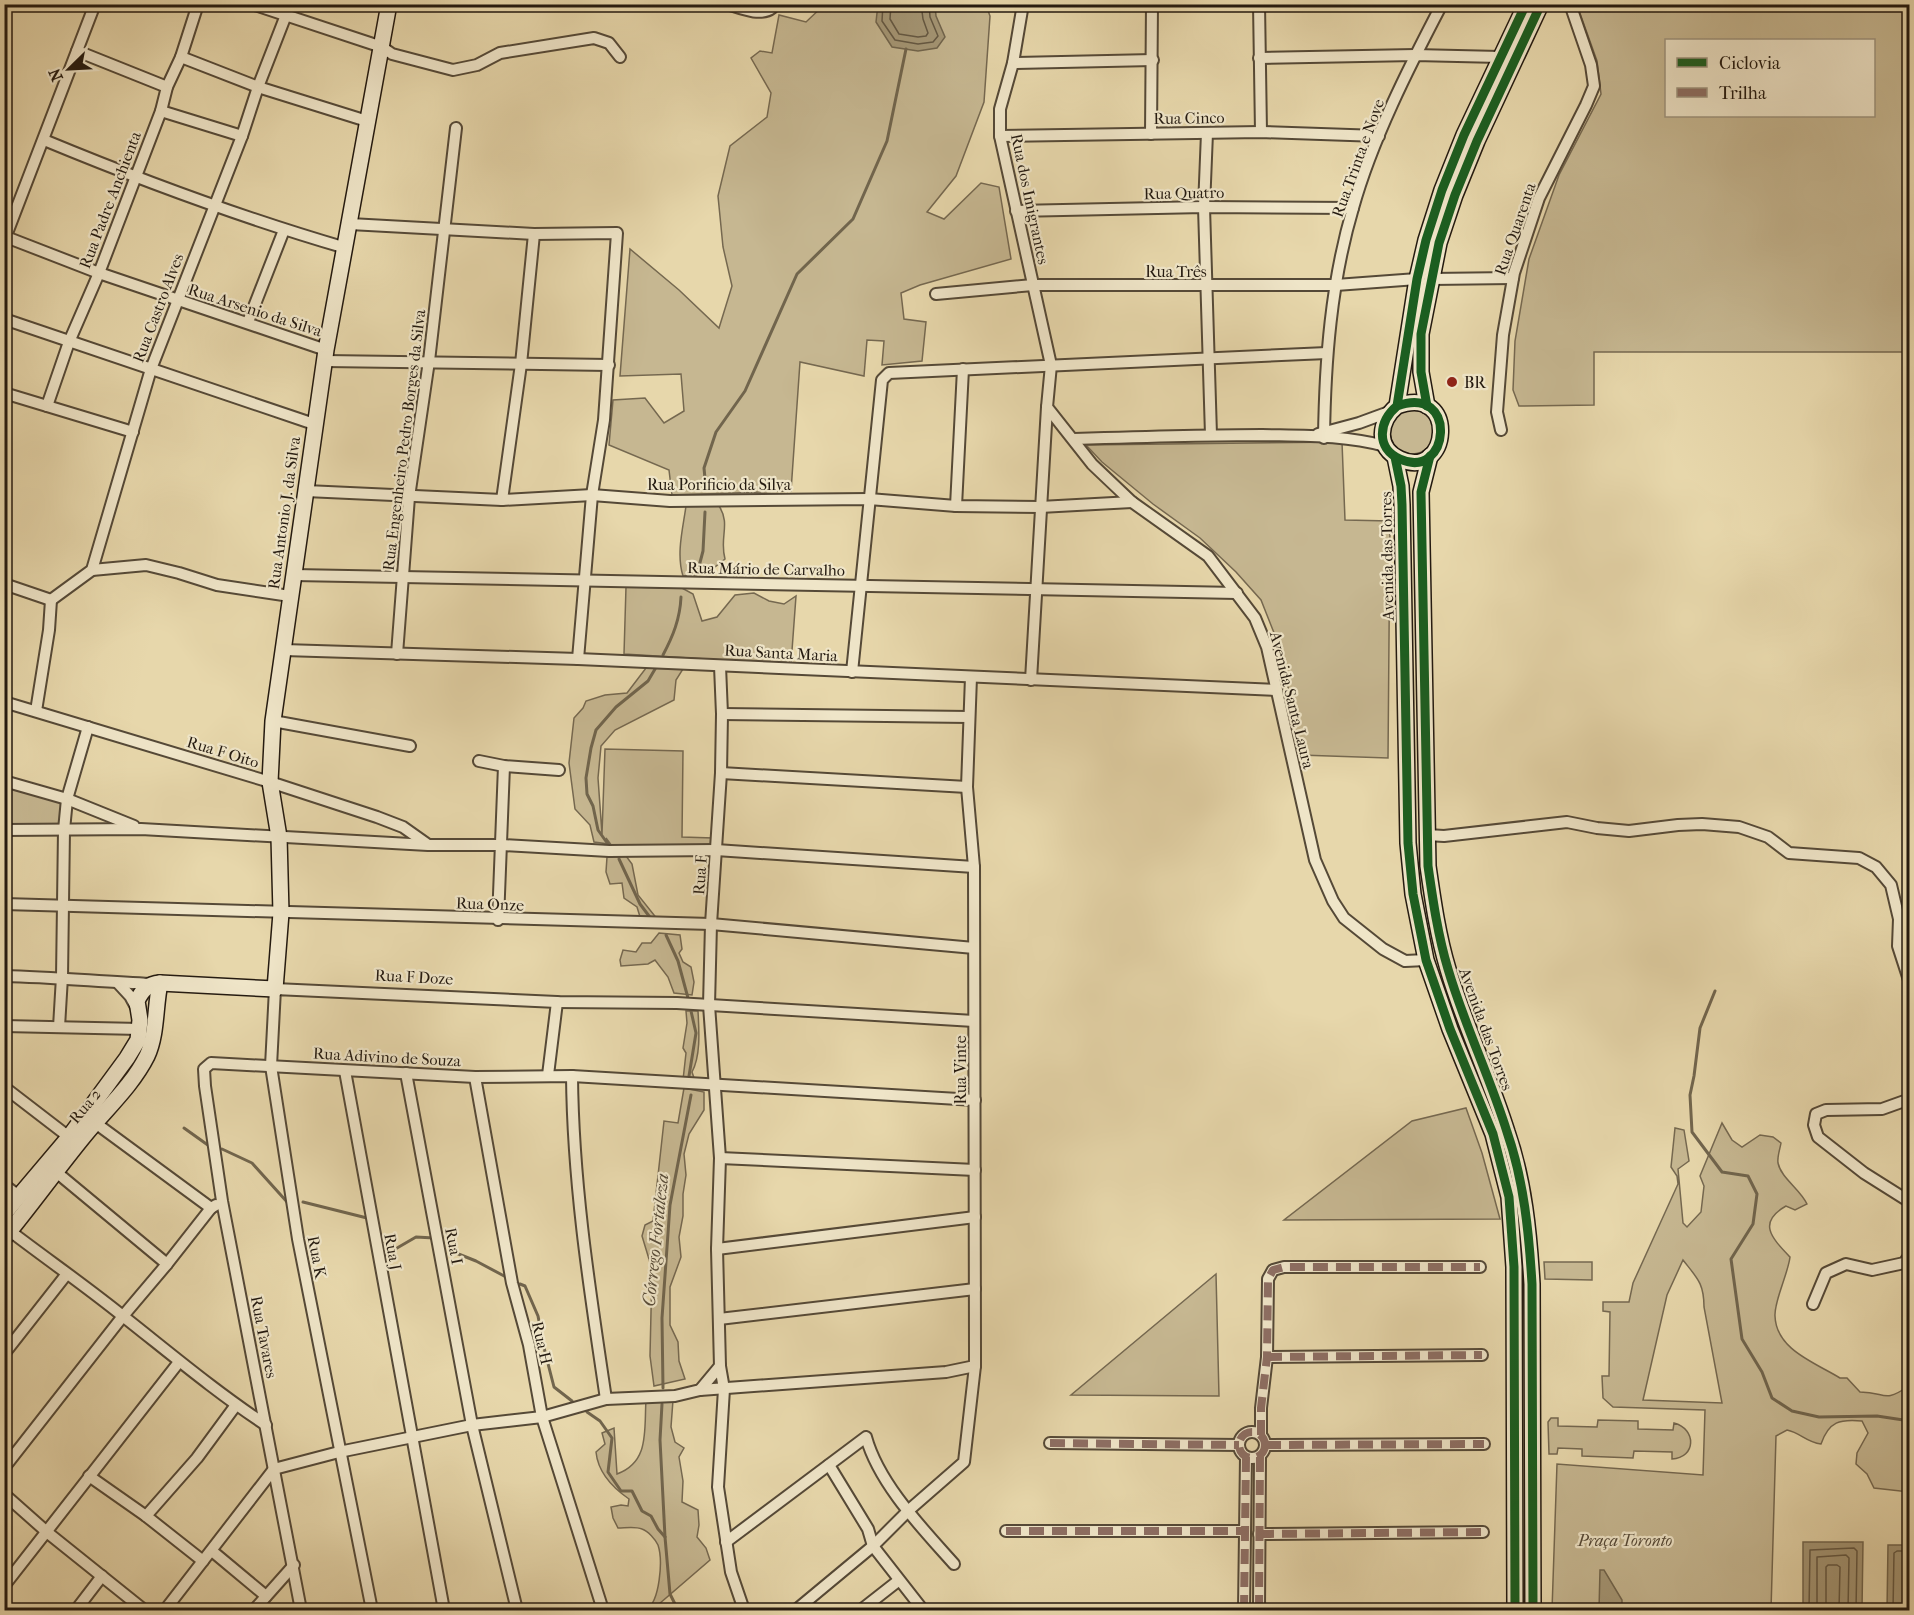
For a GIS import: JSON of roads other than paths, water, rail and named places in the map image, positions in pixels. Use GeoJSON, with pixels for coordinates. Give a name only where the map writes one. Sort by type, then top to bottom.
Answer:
{"type":"FeatureCollection","features":[{"type":"Feature","properties":{"kind":"main road","name":"Rua Antonio J. da Silva"},"geometry":{"type":"LineString","coordinates":[[274,988],[281,913],[279,837],[270,782],[273,721],[325,355],[389,4]]}},
{"type":"Feature","properties":{"kind":"main road","name":"Avenida das Torres"},"geometry":{"type":"LineString","coordinates":[[1526,4],[1464,135],[1442,190],[1426,240],[1420,360],[1426,406],[1440,421],[1442,431],[1440,441],[1430,456],[1421,492],[1428,866],[1442,948],[1460,1005],[1508,1133],[1520,1178],[1530,1237],[1533,1611]]}},
{"type":"Feature","properties":{"kind":"main road","name":"Avenida das Torres"},"geometry":{"type":"LineString","coordinates":[[1515,1611],[1514,1267],[1509,1197],[1493,1134],[1450,1029],[1426,960],[1413,894],[1408,843],[1401,486],[1382,428],[1393,409],[1424,279],[1455,195],[1476,141],[1541,4]]}},
{"type":"Feature","properties":{"kind":"main road"},"geometry":{"type":"LineString","coordinates":[[1393,409],[1407,402],[1417,402],[1426,406]]}},
{"type":"Feature","properties":{"kind":"main road"},"geometry":{"type":"LineString","coordinates":[[1390,451],[1413,462],[1430,456]]}},
{"type":"Feature","properties":{"kind":"main road"},"geometry":{"type":"LineString","coordinates":[[138,1011],[137,1004],[140,996],[156,984]]}},
{"type":"Feature","properties":{"kind":"main road","name":"Rua F Doze"},"geometry":{"type":"LineString","coordinates":[[156,984],[274,988]]}},
{"type":"Feature","properties":{"kind":"main road","name":"Rua 2"},"geometry":{"type":"LineString","coordinates":[[4,1214],[69,1137],[133,1078],[147,1056],[152,1041],[156,984]]}},
{"type":"Feature","properties":{"kind":"main road","name":"Rua 2"},"geometry":{"type":"LineString","coordinates":[[7,1234],[55,1171],[138,1040],[140,1029],[138,1011]]}},
{"type":"Feature","properties":{"kind":"street"},"geometry":{"type":"LineString","coordinates":[[5,239],[95,4]]}},
{"type":"Feature","properties":{"kind":"street","name":"Rua Padre Anchienta"},"geometry":{"type":"LineString","coordinates":[[47,406],[69,342],[99,273],[161,111],[167,87],[181,57],[198,4]]}},
{"type":"Feature","properties":{"kind":"street"},"geometry":{"type":"LineString","coordinates":[[252,4],[382,47],[392,54],[453,70],[477,65],[500,53],[594,38],[609,44],[620,57]]}},
{"type":"Feature","properties":{"kind":"street"},"geometry":{"type":"LineString","coordinates":[[727,4],[761,12],[770,8]]}},
{"type":"Feature","properties":{"kind":"street","name":"Rua dos Imigrantes"},"geometry":{"type":"LineString","coordinates":[[1023,4],[1013,63],[1000,109],[1000,136],[1051,365]]}},
{"type":"Feature","properties":{"kind":"street"},"geometry":{"type":"LineString","coordinates":[[1151,134],[1152,4]]}},
{"type":"Feature","properties":{"kind":"street"},"geometry":{"type":"LineString","coordinates":[[1259,4],[1261,132]]}},
{"type":"Feature","properties":{"kind":"street","name":"Rua Trinta e Nove"},"geometry":{"type":"LineString","coordinates":[[1324,435],[1327,353],[1336,285],[1353,208],[1379,136],[1415,56],[1442,4]]}},
{"type":"Feature","properties":{"kind":"street","name":"Rua Quarenta"},"geometry":{"type":"LineString","coordinates":[[1501,430],[1497,412],[1503,335],[1513,278],[1539,198],[1594,86],[1591,65],[1569,4]]}},
{"type":"Feature","properties":{"kind":"street","name":"Rua Castro Alves"},"geometry":{"type":"LineString","coordinates":[[92,570],[150,369],[242,136],[286,15]]}},
{"type":"Feature","properties":{"kind":"street"},"geometry":{"type":"LineString","coordinates":[[77,51],[167,87]]}},
{"type":"Feature","properties":{"kind":"street"},"geometry":{"type":"LineString","coordinates":[[181,57],[258,87],[367,122]]}},
{"type":"Feature","properties":{"kind":"street"},"geometry":{"type":"LineString","coordinates":[[1259,58],[1500,57]]}},
{"type":"Feature","properties":{"kind":"street"},"geometry":{"type":"LineString","coordinates":[[1013,63],[1153,60]]}},
{"type":"Feature","properties":{"kind":"street"},"geometry":{"type":"LineString","coordinates":[[161,111],[242,136]]}},
{"type":"Feature","properties":{"kind":"street","name":"Rua Engenheiro Pedro Borges da Silva"},"geometry":{"type":"LineString","coordinates":[[397,654],[409,497],[429,361],[456,128]]}},
{"type":"Feature","properties":{"kind":"street","name":"Rua Cinco"},"geometry":{"type":"LineString","coordinates":[[1000,136],[1261,132],[1379,136]]}},
{"type":"Feature","properties":{"kind":"street"},"geometry":{"type":"LineString","coordinates":[[1207,133],[1204,207],[1210,435]]}},
{"type":"Feature","properties":{"kind":"street"},"geometry":{"type":"LineString","coordinates":[[44,140],[215,206],[346,248]]}},
{"type":"Feature","properties":{"kind":"street","name":"Rua Quatro"},"geometry":{"type":"LineString","coordinates":[[1016,212],[1204,207],[1353,208]]}},
{"type":"Feature","properties":{"kind":"street"},"geometry":{"type":"LineString","coordinates":[[350,224],[534,234],[617,233],[604,420],[592,495],[578,659]]}},
{"type":"Feature","properties":{"kind":"street"},"geometry":{"type":"LineString","coordinates":[[248,322],[284,230]]}},
{"type":"Feature","properties":{"kind":"street"},"geometry":{"type":"LineString","coordinates":[[502,500],[521,364],[534,234]]}},
{"type":"Feature","properties":{"kind":"street","name":"Rua Arsenio da Silva"},"geometry":{"type":"LineString","coordinates":[[5,239],[177,300],[248,322],[325,355],[429,361],[609,365]]}},
{"type":"Feature","properties":{"kind":"street","name":"Rua Três"},"geometry":{"type":"LineString","coordinates":[[936,294],[1033,285],[1336,285],[1424,279],[1513,278]]}},
{"type":"Feature","properties":{"kind":"street"},"geometry":{"type":"LineString","coordinates":[[4,319],[314,424]]}},
{"type":"Feature","properties":{"kind":"street"},"geometry":{"type":"LineString","coordinates":[[852,672],[882,380],[889,373],[1327,353]]}},
{"type":"Feature","properties":{"kind":"street"},"geometry":{"type":"LineString","coordinates":[[1031,680],[1040,507],[1051,365]]}},
{"type":"Feature","properties":{"kind":"street"},"geometry":{"type":"LineString","coordinates":[[956,506],[963,369]]}},
{"type":"Feature","properties":{"kind":"street"},"geometry":{"type":"LineString","coordinates":[[4,393],[133,432]]}},
{"type":"Feature","properties":{"kind":"street","name":"Avenida Santa Laura"},"geometry":{"type":"LineString","coordinates":[[1047,407],[1092,464],[1132,502],[1208,556],[1255,618],[1267,647],[1315,860],[1333,901],[1344,918],[1383,950],[1405,961],[1426,960]]}},
{"type":"Feature","properties":{"kind":"street"},"geometry":{"type":"LineString","coordinates":[[1324,435],[1393,409]]}},
{"type":"Feature","properties":{"kind":"street"},"geometry":{"type":"LineString","coordinates":[[1074,439],[1210,435],[1324,435],[1352,438],[1390,451]]}},
{"type":"Feature","properties":{"kind":"street","name":"Rua Porificio da Silva"},"geometry":{"type":"LineString","coordinates":[[306,491],[502,500],[592,495],[670,501],[869,499],[956,506],[1040,507],[1132,502]]}},
{"type":"Feature","properties":{"kind":"street"},"geometry":{"type":"LineString","coordinates":[[36,711],[49,630],[51,600],[92,570],[146,565],[217,585],[290,596]]}},
{"type":"Feature","properties":{"kind":"street","name":"Rua Mário de Carvalho"},"geometry":{"type":"LineString","coordinates":[[294,575],[1237,593]]}},
{"type":"Feature","properties":{"kind":"street"},"geometry":{"type":"LineString","coordinates":[[4,584],[51,600]]}},
{"type":"Feature","properties":{"kind":"street","name":"Rua Santa Maria"},"geometry":{"type":"LineString","coordinates":[[284,650],[578,659],[1277,690]]}},
{"type":"Feature","properties":{"kind":"street","name":"Rua F"},"geometry":{"type":"LineString","coordinates":[[720,666],[721,773],[711,924],[709,1005],[720,1158],[717,1249],[720,1366],[724,1389],[718,1487],[731,1572],[744,1611]]}},
{"type":"Feature","properties":{"kind":"street","name":"Rua Vinte"},"geometry":{"type":"LineString","coordinates":[[909,1510],[964,1462],[975,1366],[974,867],[967,787],[971,677]]}},
{"type":"Feature","properties":{"kind":"street","name":"Rua F Oito"},"geometry":{"type":"LineString","coordinates":[[4,702],[270,782],[404,827],[428,844]]}},
{"type":"Feature","properties":{"kind":"street"},"geometry":{"type":"LineString","coordinates":[[722,714],[969,717]]}},
{"type":"Feature","properties":{"kind":"street"},"geometry":{"type":"LineString","coordinates":[[273,721],[410,746]]}},
{"type":"Feature","properties":{"kind":"street"},"geometry":{"type":"LineString","coordinates":[[59,1027],[64,906],[64,830],[67,800],[88,727]]}},
{"type":"Feature","properties":{"kind":"street"},"geometry":{"type":"LineString","coordinates":[[479,761],[504,766],[559,770]]}},
{"type":"Feature","properties":{"kind":"street"},"geometry":{"type":"LineString","coordinates":[[498,920],[504,766]]}},
{"type":"Feature","properties":{"kind":"street"},"geometry":{"type":"LineString","coordinates":[[721,773],[967,787]]}},
{"type":"Feature","properties":{"kind":"street"},"geometry":{"type":"LineString","coordinates":[[4,781],[67,800],[141,829]]}},
{"type":"Feature","properties":{"kind":"street"},"geometry":{"type":"LineString","coordinates":[[1427,835],[1444,836],[1567,822],[1629,831],[1702,824],[1739,827],[1768,837],[1789,853],[1859,858],[1876,867],[1891,885],[1899,919],[1898,946],[1910,983]]}},
{"type":"Feature","properties":{"kind":"street"},"geometry":{"type":"LineString","coordinates":[[4,830],[141,829],[609,852],[717,850],[974,867]]}},
{"type":"Feature","properties":{"kind":"street","name":"Rua Onze"},"geometry":{"type":"LineString","coordinates":[[4,904],[498,920],[711,924],[974,948]]}},
{"type":"Feature","properties":{"kind":"street","name":"Rua F Doze"},"geometry":{"type":"LineString","coordinates":[[4,976],[62,977],[118,983],[156,984]]}},
{"type":"Feature","properties":{"kind":"street","name":"Rua 2"},"geometry":{"type":"LineString","coordinates":[[118,983],[130,996],[138,1011]]}},
{"type":"Feature","properties":{"kind":"street"},"geometry":{"type":"LineString","coordinates":[[271,1066],[274,988]]}},
{"type":"Feature","properties":{"kind":"street","name":"Rua F Doze"},"geometry":{"type":"LineString","coordinates":[[274,988],[557,1002],[709,1005],[974,1021]]}},
{"type":"Feature","properties":{"kind":"street"},"geometry":{"type":"LineString","coordinates":[[548,1075],[557,1002]]}},
{"type":"Feature","properties":{"kind":"street"},"geometry":{"type":"LineString","coordinates":[[4,1026],[140,1029]]}},
{"type":"Feature","properties":{"kind":"street","name":"Rua Adivino de Souza"},"geometry":{"type":"LineString","coordinates":[[204,1069],[211,1063],[475,1077],[548,1075],[975,1100]]}},
{"type":"Feature","properties":{"kind":"street","name":"Rua K"},"geometry":{"type":"LineString","coordinates":[[271,1066],[298,1239],[372,1611]]}},
{"type":"Feature","properties":{"kind":"street","name":"Rua Tavares"},"geometry":{"type":"LineString","coordinates":[[204,1069],[222,1201],[294,1565],[301,1611]]}},
{"type":"Feature","properties":{"kind":"street","name":"Rua J"},"geometry":{"type":"LineString","coordinates":[[345,1071],[444,1611]]}},
{"type":"Feature","properties":{"kind":"street","name":"Rua I"},"geometry":{"type":"LineString","coordinates":[[406,1073],[472,1425],[517,1611]]}},
{"type":"Feature","properties":{"kind":"street"},"geometry":{"type":"LineString","coordinates":[[572,1076],[572,1125],[602,1401]]}},
{"type":"Feature","properties":{"kind":"street","name":"Rua H"},"geometry":{"type":"LineString","coordinates":[[475,1077],[508,1262],[529,1345],[542,1417],[603,1611]]}},
{"type":"Feature","properties":{"kind":"street"},"geometry":{"type":"LineString","coordinates":[[4,1087],[69,1137]]}},
{"type":"Feature","properties":{"kind":"street"},"geometry":{"type":"LineString","coordinates":[[1910,1099],[1882,1109],[1826,1110],[1816,1114],[1814,1125],[1818,1137],[1864,1173],[1910,1202]]}},
{"type":"Feature","properties":{"kind":"street"},"geometry":{"type":"LineString","coordinates":[[90,1119],[211,1208]]}},
{"type":"Feature","properties":{"kind":"street"},"geometry":{"type":"LineString","coordinates":[[720,1158],[975,1170]]}},
{"type":"Feature","properties":{"kind":"street"},"geometry":{"type":"LineString","coordinates":[[55,1171],[167,1264]]}},
{"type":"Feature","properties":{"kind":"street"},"geometry":{"type":"LineString","coordinates":[[4,1185],[19,1196]]}},
{"type":"Feature","properties":{"kind":"street"},"geometry":{"type":"LineString","coordinates":[[4,1468],[211,1208],[222,1201]]}},
{"type":"Feature","properties":{"kind":"street"},"geometry":{"type":"LineString","coordinates":[[717,1249],[975,1217]]}},
{"type":"Feature","properties":{"kind":"street"},"geometry":{"type":"LineString","coordinates":[[7,1234],[123,1316],[178,1362],[267,1425]]}},
{"type":"Feature","properties":{"kind":"street"},"geometry":{"type":"LineString","coordinates":[[1813,1304],[1826,1273],[1846,1264],[1872,1270],[1904,1263],[1910,1255]]}},
{"type":"Feature","properties":{"kind":"street"},"geometry":{"type":"LineString","coordinates":[[1259,1611],[1260,1456],[1263,1440],[1261,1408],[1267,1357],[1268,1279],[1273,1270],[1284,1267],[1480,1267]]}},
{"type":"Feature","properties":{"kind":"street"},"geometry":{"type":"LineString","coordinates":[[4,1354],[66,1275]]}},
{"type":"Feature","properties":{"kind":"street"},"geometry":{"type":"LineString","coordinates":[[719,1319],[975,1289]]}},
{"type":"Feature","properties":{"kind":"street"},"geometry":{"type":"LineString","coordinates":[[1267,1357],[1482,1355]]}},
{"type":"Feature","properties":{"kind":"street"},"geometry":{"type":"LineString","coordinates":[[4,1586],[48,1533],[89,1476],[178,1362]]}},
{"type":"Feature","properties":{"kind":"street"},"geometry":{"type":"LineString","coordinates":[[700,1390],[720,1366]]}},
{"type":"Feature","properties":{"kind":"street"},"geometry":{"type":"LineString","coordinates":[[165,1611],[274,1469],[339,1452],[472,1425],[542,1417],[602,1401],[675,1396],[700,1390],[946,1372],[975,1366]]}},
{"type":"Feature","properties":{"kind":"street"},"geometry":{"type":"LineString","coordinates":[[146,1516],[197,1458],[236,1405]]}},
{"type":"Feature","properties":{"kind":"street"},"geometry":{"type":"LineString","coordinates":[[1260,1456],[1246,1457],[1239,1445],[1241,1439],[1256,1422],[1261,1408]]}},
{"type":"Feature","properties":{"kind":"street"},"geometry":{"type":"LineString","coordinates":[[1248,1433],[1254,1432],[1263,1440],[1484,1444]]}},
{"type":"Feature","properties":{"kind":"street"},"geometry":{"type":"LineString","coordinates":[[726,1542],[866,1437],[877,1464],[894,1492],[954,1564]]}},
{"type":"Feature","properties":{"kind":"street"},"geometry":{"type":"LineString","coordinates":[[1050,1443],[1239,1445]]}},
{"type":"Feature","properties":{"kind":"street"},"geometry":{"type":"LineString","coordinates":[[1244,1611],[1246,1457]]}},
{"type":"Feature","properties":{"kind":"street"},"geometry":{"type":"LineString","coordinates":[[829,1464],[868,1529],[873,1546],[922,1611]]}},
{"type":"Feature","properties":{"kind":"street"},"geometry":{"type":"LineString","coordinates":[[89,1476],[146,1516],[203,1561]]}},
{"type":"Feature","properties":{"kind":"street"},"geometry":{"type":"LineString","coordinates":[[4,1494],[144,1611]]}},
{"type":"Feature","properties":{"kind":"street"},"geometry":{"type":"LineString","coordinates":[[796,1611],[873,1546],[909,1510]]}},
{"type":"Feature","properties":{"kind":"street"},"geometry":{"type":"LineString","coordinates":[[1006,1531],[1244,1531]]}},
{"type":"Feature","properties":{"kind":"street"},"geometry":{"type":"LineString","coordinates":[[1259,1534],[1483,1532]]}},
{"type":"Feature","properties":{"kind":"street"},"geometry":{"type":"LineString","coordinates":[[212,1551],[266,1596]]}},
{"type":"Feature","properties":{"kind":"street"},"geometry":{"type":"LineString","coordinates":[[254,1611],[294,1565]]}},
{"type":"Feature","properties":{"kind":"street"},"geometry":{"type":"LineString","coordinates":[[76,1611],[102,1576]]}},
{"type":"Feature","properties":{"kind":"street"},"geometry":{"type":"LineString","coordinates":[[861,1611],[898,1581]]}},
{"type":"Feature","properties":{"kind":"water"},"geometry":{"type":"Polygon","coordinates":[[[878,4],[935,5],[936,16],[945,37],[937,48],[918,51],[892,47],[876,22],[878,4]]]}},
{"type":"Feature","properties":{"kind":"water"},"geometry":{"type":"Polygon","coordinates":[[[1803,1542],[1863,1542],[1862,1610],[1803,1610],[1803,1542]]]}},
{"type":"Feature","properties":{"kind":"water"},"geometry":{"type":"Polygon","coordinates":[[[1888,1545],[1909,1545],[1909,1610],[1887,1610],[1888,1545]]]}},
{"type":"Feature","properties":{"kind":"water"},"geometry":{"type":"Polygon","coordinates":[[[1600,1570],[1604,1570],[1622,1600],[1622,1610],[1599,1610],[1600,1570]]]}},
{"type":"Feature","properties":{"kind":"waterway","name":"Córrego Fortaleza"},"geometry":{"type":"LineString","coordinates":[[706,489],[704,468],[716,432],[745,391],[797,274],[853,219],[887,141],[906,49]]}},
{"type":"Feature","properties":{"kind":"waterway","name":"Córrego Fortaleza"},"geometry":{"type":"LineString","coordinates":[[697,574],[703,551],[705,512]]}},
{"type":"Feature","properties":{"kind":"waterway","name":"Córrego Fortaleza"},"geometry":{"type":"LineString","coordinates":[[663,655],[675,627],[681,597]]}},
{"type":"Feature","properties":{"kind":"waterway","name":"Córrego Fortaleza"},"geometry":{"type":"LineString","coordinates":[[610,847],[598,830],[593,806],[587,794],[586,778],[591,748],[596,730],[616,707],[648,681],[658,664]]}},
{"type":"Feature","properties":{"kind":"waterway","name":"Córrego Fortaleza"},"geometry":{"type":"LineString","coordinates":[[619,859],[640,904],[652,920]]}},
{"type":"Feature","properties":{"kind":"waterway","name":"Córrego Fortaleza"},"geometry":{"type":"LineString","coordinates":[[666,935],[678,961],[688,998]]}},
{"type":"Feature","properties":{"kind":"waterway"},"geometry":{"type":"LineString","coordinates":[[1715,991],[1700,1028],[1690,1095],[1692,1132],[1722,1172],[1748,1176],[1757,1194],[1753,1224],[1731,1259],[1742,1339],[1762,1372],[1772,1398],[1792,1411],[1819,1417],[1877,1416],[1910,1421]]}},
{"type":"Feature","properties":{"kind":"waterway","name":"Córrego Fortaleza"},"geometry":{"type":"LineString","coordinates":[[689,1076],[696,1033],[691,1011]]}},
{"type":"Feature","properties":{"kind":"waterway","name":"Córrego Fortaleza"},"geometry":{"type":"LineString","coordinates":[[663,1388],[662,1318],[670,1205],[691,1095]]}},
{"type":"Feature","properties":{"kind":"waterway"},"geometry":{"type":"LineString","coordinates":[[184,1128],[212,1148]]}},
{"type":"Feature","properties":{"kind":"waterway","name":"Córrego Fortaleza"},"geometry":{"type":"LineString","coordinates":[[222,1149],[252,1163],[288,1203]]}},
{"type":"Feature","properties":{"kind":"waterway","name":"Córrego Fortaleza"},"geometry":{"type":"LineString","coordinates":[[303,1202],[367,1218]]}},
{"type":"Feature","properties":{"kind":"waterway","name":"Córrego Fortaleza"},"geometry":{"type":"LineString","coordinates":[[385,1255],[416,1237],[434,1238]]}},
{"type":"Feature","properties":{"kind":"waterway","name":"Córrego Fortaleza"},"geometry":{"type":"LineString","coordinates":[[451,1251],[506,1277]]}},
{"type":"Feature","properties":{"kind":"waterway","name":"Córrego Fortaleza"},"geometry":{"type":"LineString","coordinates":[[520,1284],[525,1286],[538,1316],[554,1387],[572,1401]]}},
{"type":"Feature","properties":{"kind":"waterway","name":"Córrego Fortaleza"},"geometry":{"type":"LineString","coordinates":[[662,1404],[660,1440],[665,1537],[670,1594],[678,1610]]}},
{"type":"Feature","properties":{"kind":"waterway","name":"Córrego Fortaleza"},"geometry":{"type":"LineString","coordinates":[[587,1412],[600,1421],[612,1438],[608,1472],[621,1491],[632,1491],[642,1511],[651,1516],[665,1537]]}},
{"type":"Feature","properties":{"kind":"place","name":"BR"},"geometry":{"type":"Point","coordinates":[1452,382]}},
{"type":"Feature","properties":{"kind":"park label","name":"Praça Toronto"},"geometry":{"type":"Point","coordinates":[1625,1540]}}]}
